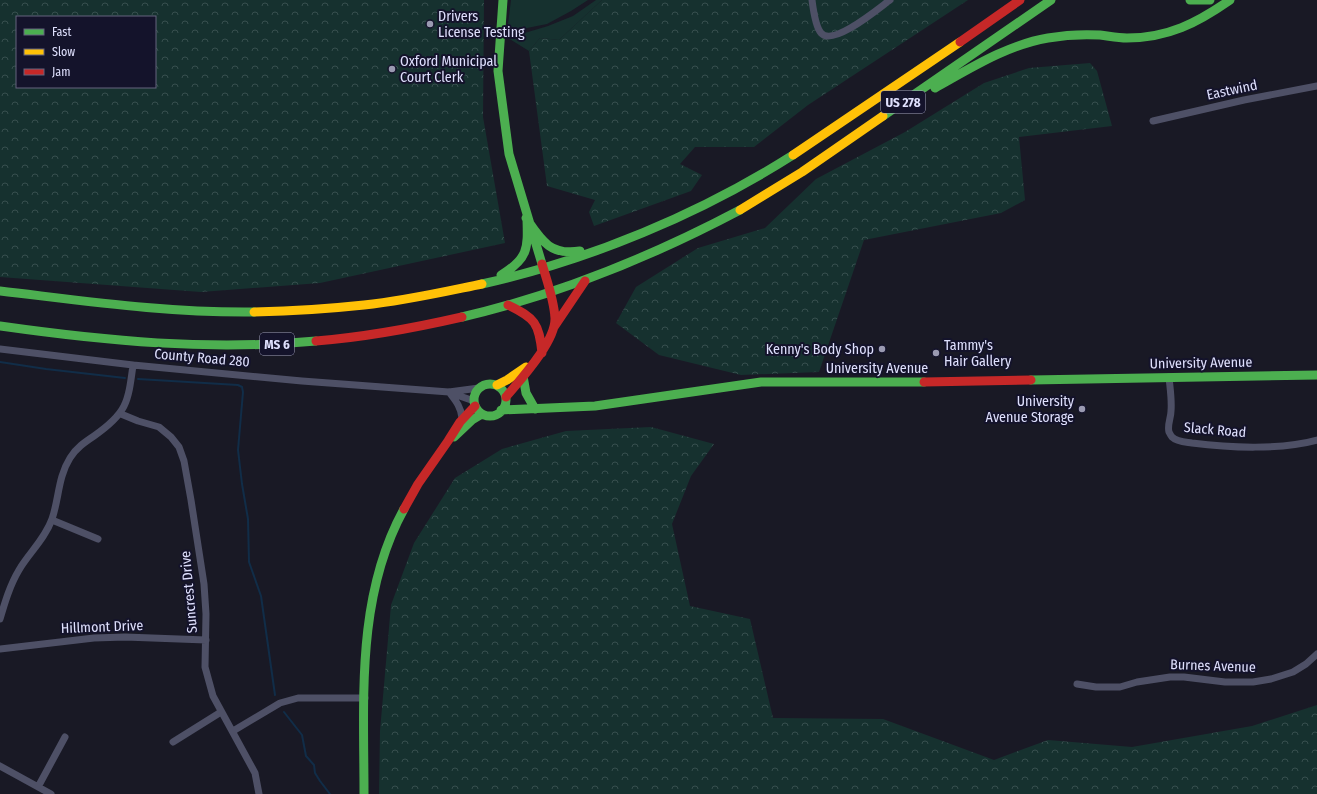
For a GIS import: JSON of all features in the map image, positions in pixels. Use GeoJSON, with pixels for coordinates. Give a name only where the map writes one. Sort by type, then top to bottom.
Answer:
{"type":"FeatureCollection","features":[{"type":"Feature","properties":{"kind":"main road"},"geometry":{"type":"LineString","coordinates":[[503,0],[498,71],[509,154],[526,218],[550,293],[555,318],[554,327]]}},
{"type":"Feature","properties":{"kind":"main road","name":"US 278"},"geometry":{"type":"LineString","coordinates":[[542,268],[647,231],[698,208],[756,177],[801,150],[864,108],[1020,0]]}},
{"type":"Feature","properties":{"kind":"main road","name":"US 278"},"geometry":{"type":"LineString","coordinates":[[550,293],[639,260],[689,237],[754,202],[814,164],[1051,0]]}},
{"type":"Feature","properties":{"kind":"main road"},"geometry":{"type":"LineString","coordinates":[[1190,0],[1210,0]]}},
{"type":"Feature","properties":{"kind":"main road"},"geometry":{"type":"LineString","coordinates":[[876,121],[1011,48],[1042,39],[1071,35],[1098,35],[1125,38],[1149,37],[1174,32],[1196,22],[1230,0]]}},
{"type":"Feature","properties":{"kind":"main road"},"geometry":{"type":"LineString","coordinates":[[526,218],[541,241],[563,252],[573,253],[612,244]]}},
{"type":"Feature","properties":{"kind":"main road"},"geometry":{"type":"LineString","coordinates":[[484,284],[513,269],[523,259],[528,246],[526,218]]}},
{"type":"Feature","properties":{"kind":"main road","name":"MS 6"},"geometry":{"type":"LineString","coordinates":[[0,291],[79,301],[182,311],[268,313],[338,308],[412,299],[484,284],[542,268]]}},
{"type":"Feature","properties":{"kind":"main road"},"geometry":{"type":"LineString","coordinates":[[364,794],[365,698],[368,630],[374,594],[383,558],[394,527],[436,456],[447,443],[472,420],[482,414],[492,415],[504,407],[506,399],[532,363],[542,353],[554,327],[585,281]]}},
{"type":"Feature","properties":{"kind":"main road","name":"MS 6"},"geometry":{"type":"LineString","coordinates":[[0,326],[153,344],[213,346],[286,344],[335,340],[385,333],[456,319],[550,293]]}},
{"type":"Feature","properties":{"kind":"main road"},"geometry":{"type":"LineString","coordinates":[[508,305],[526,314],[533,320],[541,336],[542,353]]}},
{"type":"Feature","properties":{"kind":"main road"},"geometry":{"type":"LineString","coordinates":[[482,414],[474,404],[474,397],[479,388],[487,384],[497,385],[532,363]]}},
{"type":"Feature","properties":{"kind":"main road"},"geometry":{"type":"LineString","coordinates":[[523,376],[527,398],[535,409]]}},
{"type":"Feature","properties":{"kind":"main road","name":"University Avenue"},"geometry":{"type":"LineString","coordinates":[[501,410],[595,406],[761,382],[912,382],[1317,376]]}},
{"type":"Feature","properties":{"kind":"main road"},"geometry":{"type":"LineString","coordinates":[[497,385],[504,393],[506,399]]}},
{"type":"Feature","properties":{"kind":"main road","name":"University Avenue"},"geometry":{"type":"LineString","coordinates":[[506,399],[535,409]]}},
{"type":"Feature","properties":{"kind":"main road"},"geometry":{"type":"LineString","coordinates":[[447,443],[462,418],[474,404]]}},
{"type":"Feature","properties":{"kind":"street"},"geometry":{"type":"LineString","coordinates":[[812,0],[820,32],[824,36],[830,37],[846,31],[890,0]]}},
{"type":"Feature","properties":{"kind":"street","name":"Eastwind"},"geometry":{"type":"LineString","coordinates":[[1153,121],[1244,100],[1317,86]]}},
{"type":"Feature","properties":{"kind":"street","name":"County Road 280"},"geometry":{"type":"LineString","coordinates":[[0,348],[133,365],[449,392]]}},
{"type":"Feature","properties":{"kind":"street"},"geometry":{"type":"LineString","coordinates":[[0,619],[10,587],[19,570],[41,541],[52,520],[62,474],[70,458],[80,446],[108,426],[121,414],[126,406],[130,394],[133,365]]}},
{"type":"Feature","properties":{"kind":"street","name":"Slack Road"},"geometry":{"type":"LineString","coordinates":[[1170,377],[1171,411],[1169,432],[1173,439],[1205,445],[1234,446],[1272,446],[1317,440]]}},
{"type":"Feature","properties":{"kind":"street"},"geometry":{"type":"LineString","coordinates":[[449,392],[479,388]]}},
{"type":"Feature","properties":{"kind":"street"},"geometry":{"type":"LineString","coordinates":[[449,392],[474,404]]}},
{"type":"Feature","properties":{"kind":"street"},"geometry":{"type":"LineString","coordinates":[[449,392],[458,402],[462,410],[462,418]]}},
{"type":"Feature","properties":{"kind":"street","name":"Suncrest Drive"},"geometry":{"type":"LineString","coordinates":[[121,414],[138,421],[159,426],[171,436],[179,447],[186,470],[204,584],[206,614],[205,667],[213,696],[255,773],[259,794]]}},
{"type":"Feature","properties":{"kind":"street"},"geometry":{"type":"LineString","coordinates":[[52,520],[98,539]]}},
{"type":"Feature","properties":{"kind":"street","name":"Hillmont Drive"},"geometry":{"type":"LineString","coordinates":[[0,649],[94,638],[131,637],[206,640]]}},
{"type":"Feature","properties":{"kind":"street","name":"Burnes Avenue"},"geometry":{"type":"LineString","coordinates":[[1077,684],[1096,687],[1120,687],[1145,680],[1170,677],[1184,677],[1225,682],[1253,682],[1271,679],[1293,672],[1306,664],[1317,654]]}},
{"type":"Feature","properties":{"kind":"street"},"geometry":{"type":"LineString","coordinates":[[233,731],[280,703],[294,699],[308,697],[365,698]]}},
{"type":"Feature","properties":{"kind":"street"},"geometry":{"type":"LineString","coordinates":[[173,742],[221,712]]}},
{"type":"Feature","properties":{"kind":"street"},"geometry":{"type":"LineString","coordinates":[[38,786],[65,737]]}},
{"type":"Feature","properties":{"kind":"street"},"geometry":{"type":"LineString","coordinates":[[0,766],[51,794]]}},
{"type":"Feature","properties":{"kind":"green space"},"geometry":{"type":"Polygon","coordinates":[[[0,0],[484,0],[483,117],[505,243],[320,283],[201,292],[0,277],[0,0]]]}},
{"type":"Feature","properties":{"kind":"green space"},"geometry":{"type":"Polygon","coordinates":[[[511,0],[588,0],[547,24],[507,32],[511,0]]]}},
{"type":"Feature","properties":{"kind":"green space"},"geometry":{"type":"Polygon","coordinates":[[[596,0],[602,0],[559,40],[540,38],[529,51],[508,38],[548,26],[573,16],[596,0]]]}},
{"type":"Feature","properties":{"kind":"green space"},"geometry":{"type":"Polygon","coordinates":[[[602,0],[968,0],[808,105],[754,147],[695,147],[680,164],[702,175],[691,191],[594,226],[589,212],[595,200],[547,186],[529,51],[540,38],[559,40],[602,0]]]}},
{"type":"Feature","properties":{"kind":"green space"},"geometry":{"type":"Polygon","coordinates":[[[1090,63],[1097,71],[1112,126],[1019,137],[1025,200],[1001,213],[864,240],[819,372],[741,375],[659,355],[616,323],[636,287],[698,248],[765,228],[816,179],[905,132],[984,83],[1029,68],[1090,63]]]}},
{"type":"Feature","properties":{"kind":"green space"},"geometry":{"type":"Polygon","coordinates":[[[651,427],[714,444],[691,476],[672,524],[690,606],[750,619],[773,718],[883,719],[994,760],[1048,740],[1132,747],[1252,726],[1317,705],[1317,794],[379,794],[380,731],[391,605],[414,543],[455,478],[502,449],[566,431],[651,427]]]}},
{"type":"Feature","properties":{"kind":"waterway"},"geometry":{"type":"LineString","coordinates":[[0,362],[125,378]]}},
{"type":"Feature","properties":{"kind":"waterway"},"geometry":{"type":"LineString","coordinates":[[138,379],[238,385],[242,387],[243,392],[238,450],[248,519],[249,562],[261,596],[275,695]]}},
{"type":"Feature","properties":{"kind":"waterway"},"geometry":{"type":"LineString","coordinates":[[284,712],[302,735],[306,756],[314,765],[315,773],[330,794]]}},
{"type":"Feature","properties":{"kind":"traffic: fast"},"geometry":{"type":"LineString","coordinates":[[503,0],[498,71],[509,154],[542,264]]}},
{"type":"Feature","properties":{"kind":"traffic: fast"},"geometry":{"type":"LineString","coordinates":[[883,116],[1051,0]]}},
{"type":"Feature","properties":{"kind":"traffic: fast"},"geometry":{"type":"LineString","coordinates":[[1190,0],[1210,0]]}},
{"type":"Feature","properties":{"kind":"traffic: fast"},"geometry":{"type":"LineString","coordinates":[[935,88],[990,58],[1033,41],[1074,35],[1100,35],[1127,38],[1156,35],[1182,28],[1206,16],[1230,0]]}},
{"type":"Feature","properties":{"kind":"traffic: fast"},"geometry":{"type":"LineString","coordinates":[[482,284],[563,262],[643,233],[720,197],[793,155]]}},
{"type":"Feature","properties":{"kind":"traffic: fast"},"geometry":{"type":"LineString","coordinates":[[462,317],[535,297],[605,272],[673,243],[740,210]]}},
{"type":"Feature","properties":{"kind":"traffic: fast"},"geometry":{"type":"LineString","coordinates":[[526,218],[547,245],[561,251],[580,251]]}},
{"type":"Feature","properties":{"kind":"traffic: fast"},"geometry":{"type":"LineString","coordinates":[[501,275],[517,264],[524,252],[527,238],[527,219]]}},
{"type":"Feature","properties":{"kind":"traffic: fast"},"geometry":{"type":"LineString","coordinates":[[0,291],[190,311],[254,312]]}},
{"type":"Feature","properties":{"kind":"traffic: fast"},"geometry":{"type":"LineString","coordinates":[[0,326],[118,340],[197,345],[276,344],[316,341]]}},
{"type":"Feature","properties":{"kind":"traffic: fast"},"geometry":{"type":"LineString","coordinates":[[1031,380],[1317,375]]}},
{"type":"Feature","properties":{"kind":"traffic: fast"},"geometry":{"type":"LineString","coordinates":[[523,376],[526,393],[535,409]]}},
{"type":"Feature","properties":{"kind":"traffic: fast"},"geometry":{"type":"LineString","coordinates":[[501,410],[595,406],[761,382],[924,382]]}},
{"type":"Feature","properties":{"kind":"traffic: fast"},"geometry":{"type":"LineString","coordinates":[[490,384],[496,385],[503,391],[506,400],[505,406],[499,413],[490,416],[484,415],[477,409],[474,400],[475,394],[481,387],[490,384]]}},
{"type":"Feature","properties":{"kind":"traffic: fast"},"geometry":{"type":"LineString","coordinates":[[454,437],[472,420],[482,414]]}},
{"type":"Feature","properties":{"kind":"traffic: fast"},"geometry":{"type":"LineString","coordinates":[[364,794],[364,685],[370,612],[388,542],[404,509]]}},
{"type":"Feature","properties":{"kind":"traffic: slow"},"geometry":{"type":"LineString","coordinates":[[793,155],[960,42]]}},
{"type":"Feature","properties":{"kind":"traffic: slow"},"geometry":{"type":"LineString","coordinates":[[740,210],[802,172],[883,116]]}},
{"type":"Feature","properties":{"kind":"traffic: slow"},"geometry":{"type":"LineString","coordinates":[[254,312],[323,309],[379,303],[482,284]]}},
{"type":"Feature","properties":{"kind":"traffic: slow"},"geometry":{"type":"LineString","coordinates":[[497,385],[526,367]]}},
{"type":"Feature","properties":{"kind":"traffic: jam"},"geometry":{"type":"LineString","coordinates":[[960,42],[1020,0]]}},
{"type":"Feature","properties":{"kind":"traffic: jam"},"geometry":{"type":"LineString","coordinates":[[506,397],[544,348],[554,327],[555,318],[553,304],[542,264]]}},
{"type":"Feature","properties":{"kind":"traffic: jam"},"geometry":{"type":"LineString","coordinates":[[554,327],[585,281]]}},
{"type":"Feature","properties":{"kind":"traffic: jam"},"geometry":{"type":"LineString","coordinates":[[508,305],[530,318],[534,323],[539,335],[542,353]]}},
{"type":"Feature","properties":{"kind":"traffic: jam"},"geometry":{"type":"LineString","coordinates":[[316,341],[390,332],[462,317]]}},
{"type":"Feature","properties":{"kind":"traffic: jam"},"geometry":{"type":"LineString","coordinates":[[924,382],[1031,380]]}},
{"type":"Feature","properties":{"kind":"traffic: jam"},"geometry":{"type":"LineString","coordinates":[[404,509],[418,484],[460,422],[475,406]]}},
{"type":"Feature","properties":{"kind":"place","name":"Drivers License Testing"},"geometry":{"type":"Point","coordinates":[430,24]}},
{"type":"Feature","properties":{"kind":"place","name":"Oxford Municipal Court Clerk"},"geometry":{"type":"Point","coordinates":[392,69]}},
{"type":"Feature","properties":{"kind":"place","name":"Kenny's Body Shop"},"geometry":{"type":"Point","coordinates":[882,349]}},
{"type":"Feature","properties":{"kind":"place","name":"Tammy's Hair Gallery"},"geometry":{"type":"Point","coordinates":[936,353]}},
{"type":"Feature","properties":{"kind":"place","name":"University Avenue Storage"},"geometry":{"type":"Point","coordinates":[1082,409]}}]}
